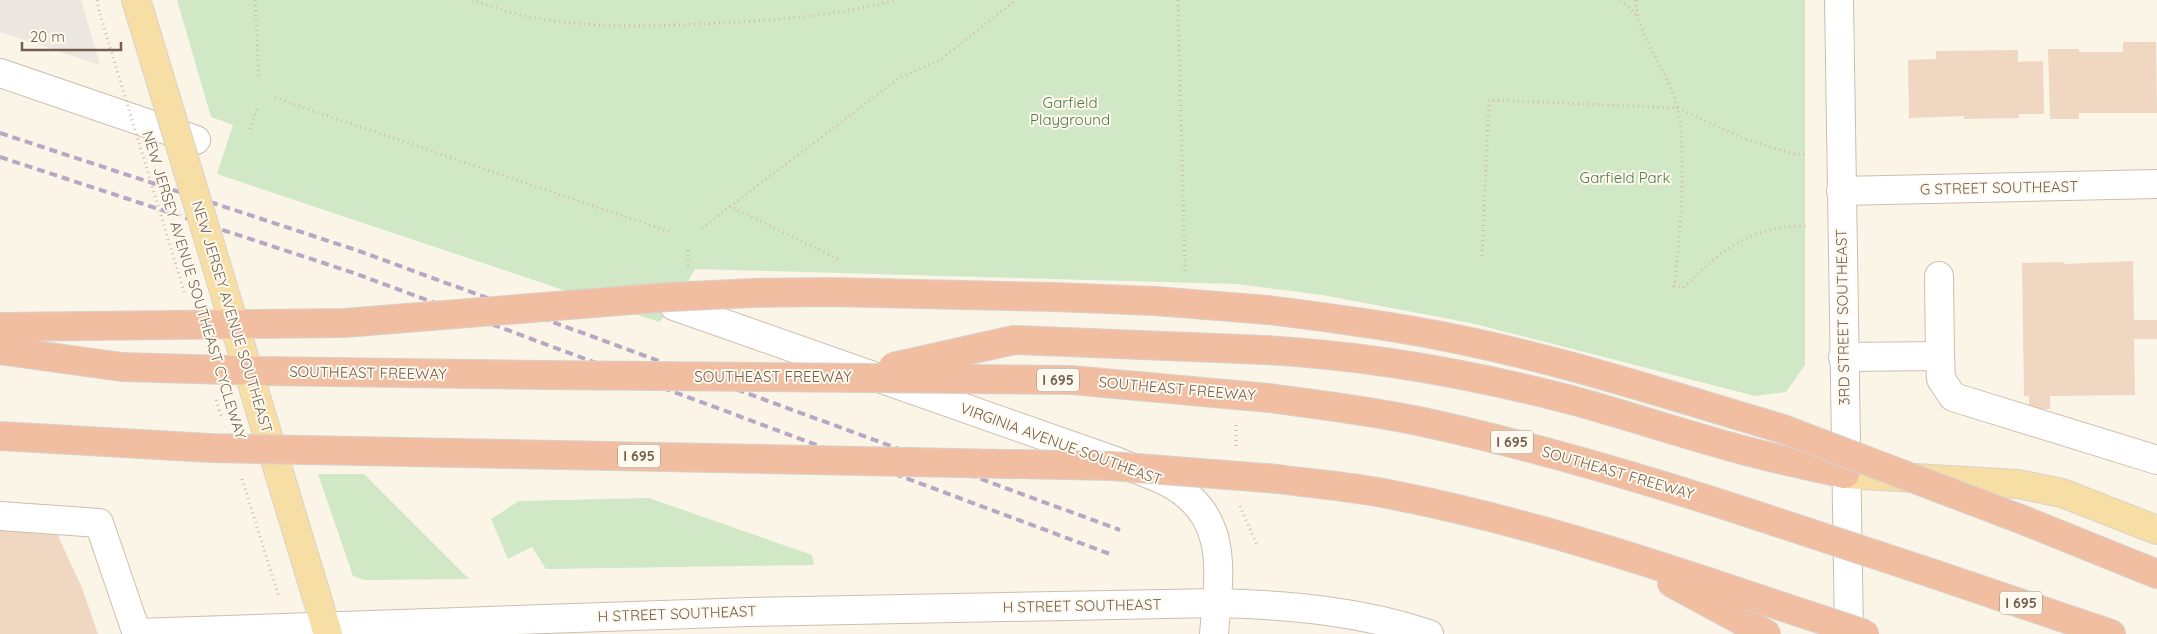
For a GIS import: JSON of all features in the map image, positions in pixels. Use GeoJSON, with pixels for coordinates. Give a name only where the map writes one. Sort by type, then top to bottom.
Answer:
{"type":"FeatureCollection","features":[{"type":"Feature","properties":{"kind":"highway"},"geometry":{"type":"LineString","coordinates":[[0,327],[344,323],[669,297],[752,293],[831,292],[1155,301],[1268,310],[1437,335],[1474,343],[1589,372],[1783,429],[2023,520],[2157,574]]}},
{"type":"Feature","properties":{"kind":"highway"},"geometry":{"type":"LineString","coordinates":[[847,377],[1014,340],[1328,353],[1388,361],[1501,383],[1576,402],[1728,446],[1846,474]]}},
{"type":"Feature","properties":{"kind":"highway","name":"SOUTHEAST FREEWAY"},"geometry":{"type":"LineString","coordinates":[[0,350],[132,368],[1071,380],[1269,398],[1421,421],[1570,457],[1749,513],[2112,634]]}},
{"type":"Feature","properties":{"kind":"highway","name":"I 695"},"geometry":{"type":"LineString","coordinates":[[0,436],[210,448],[1092,465],[1278,479],[1386,494],[1486,515],[1602,547],[1865,634]]}},
{"type":"Feature","properties":{"kind":"highway"},"geometry":{"type":"LineString","coordinates":[[1602,547],[1759,631]]}},
{"type":"Feature","properties":{"kind":"main road","name":"NEW JERSEY AVENUE SOUTHEAST"},"geometry":{"type":"LineString","coordinates":[[136,0],[326,631]]}},
{"type":"Feature","properties":{"kind":"main road"},"geometry":{"type":"LineString","coordinates":[[1846,474],[2018,484],[2062,493],[2157,530]]}},
{"type":"Feature","properties":{"kind":"street","name":"3RD STREET SOUTHEAST"},"geometry":{"type":"LineString","coordinates":[[1839,0],[1840,191],[1849,634]]}},
{"type":"Feature","properties":{"kind":"street"},"geometry":{"type":"LineString","coordinates":[[0,73],[196,140]]}},
{"type":"Feature","properties":{"kind":"street","name":"G STREET SOUTHEAST"},"geometry":{"type":"LineString","coordinates":[[1840,191],[2157,184]]}},
{"type":"Feature","properties":{"kind":"street"},"geometry":{"type":"LineString","coordinates":[[1939,276],[1941,379],[1953,397],[2157,460]]}},
{"type":"Feature","properties":{"kind":"street","name":"VIRGINIA AVENUE SOUTHEAST"},"geometry":{"type":"LineString","coordinates":[[674,306],[1118,462],[1168,483],[1195,501],[1203,510],[1212,529],[1217,548],[1219,569],[1214,634]]}},
{"type":"Feature","properties":{"kind":"street"},"geometry":{"type":"LineString","coordinates":[[1843,357],[1940,356]]}},
{"type":"Feature","properties":{"kind":"street"},"geometry":{"type":"LineString","coordinates":[[0,516],[99,523],[137,633]]}},
{"type":"Feature","properties":{"kind":"street"},"geometry":{"type":"LineString","coordinates":[[1217,603],[1282,605],[1327,610],[1377,619],[1429,634]]}},
{"type":"Feature","properties":{"kind":"street","name":"H STREET SOUTHEAST"},"geometry":{"type":"LineString","coordinates":[[137,633],[326,631],[411,622],[740,612],[1217,603]]}},
{"type":"Feature","properties":{"kind":"path","name":"NEW JERSEY AVENUE SOUTHEAST CYCLEWAY"},"geometry":{"type":"LineString","coordinates":[[97,0],[185,297]]}},
{"type":"Feature","properties":{"kind":"path"},"geometry":{"type":"LineString","coordinates":[[255,0],[258,79]]}},
{"type":"Feature","properties":{"kind":"path"},"geometry":{"type":"LineString","coordinates":[[472,0],[505,11],[540,19],[575,24],[621,26],[681,25],[806,17],[859,10],[896,0]]}},
{"type":"Feature","properties":{"kind":"path"},"geometry":{"type":"LineString","coordinates":[[702,228],[899,78],[940,60],[1016,0]]}},
{"type":"Feature","properties":{"kind":"path"},"geometry":{"type":"LineString","coordinates":[[1178,0],[1185,277]]}},
{"type":"Feature","properties":{"kind":"path"},"geometry":{"type":"LineString","coordinates":[[1621,0],[1637,16],[1671,88],[1678,108],[1682,144],[1683,194],[1682,224],[1674,286],[1683,288],[1721,254],[1758,233],[1772,229],[1808,226]]}},
{"type":"Feature","properties":{"kind":"path"},"geometry":{"type":"LineString","coordinates":[[1636,0],[1637,16]]}},
{"type":"Feature","properties":{"kind":"path"},"geometry":{"type":"LineString","coordinates":[[275,98],[673,233]]}},
{"type":"Feature","properties":{"kind":"path"},"geometry":{"type":"LineString","coordinates":[[1482,256],[1489,100],[1678,108],[1744,139],[1795,154],[1807,155]]}},
{"type":"Feature","properties":{"kind":"path"},"geometry":{"type":"LineString","coordinates":[[250,129],[258,107]]}},
{"type":"Feature","properties":{"kind":"path"},"geometry":{"type":"LineString","coordinates":[[729,206],[840,260]]}},
{"type":"Feature","properties":{"kind":"path"},"geometry":{"type":"LineString","coordinates":[[688,250],[688,269]]}},
{"type":"Feature","properties":{"kind":"path","name":"NEW JERSEY AVENUE SOUTHEAST CYCLEWAY"},"geometry":{"type":"LineString","coordinates":[[214,391],[225,428]]}},
{"type":"Feature","properties":{"kind":"path"},"geometry":{"type":"LineString","coordinates":[[240,475],[273,577]]}},
{"type":"Feature","properties":{"kind":"path"},"geometry":{"type":"LineString","coordinates":[[1236,497],[1257,545]]}},
{"type":"Feature","properties":{"kind":"shaded area"},"geometry":{"type":"Polygon","coordinates":[[[0,0],[81,0],[100,65],[0,32],[0,0]]]}},
{"type":"Feature","properties":{"kind":"green space","name":"Garfield Park"},"geometry":{"type":"Polygon","coordinates":[[[177,0],[1805,0],[1805,365],[1786,392],[1755,396],[1471,323],[1322,295],[1237,284],[695,269],[674,306],[659,322],[217,174],[233,125],[211,117],[177,0]]]}},
{"type":"Feature","properties":{"kind":"green space"},"geometry":{"type":"Polygon","coordinates":[[[318,474],[364,474],[469,579],[365,580],[353,576],[318,474]]]}},
{"type":"Feature","properties":{"kind":"green space"},"geometry":{"type":"Polygon","coordinates":[[[649,498],[812,555],[814,565],[546,569],[532,547],[508,559],[491,519],[519,501],[649,498]]]}},
{"type":"Feature","properties":{"kind":"building"},"geometry":{"type":"Polygon","coordinates":[[[2123,42],[2156,42],[2157,113],[2079,113],[2079,119],[2050,119],[2048,49],[2079,49],[2079,52],[2123,52],[2123,42]]]}},
{"type":"Feature","properties":{"kind":"building"},"geometry":{"type":"Polygon","coordinates":[[[2018,50],[2018,62],[2043,61],[2044,114],[2019,114],[2019,118],[1964,119],[1964,116],[1909,118],[1908,60],[1936,59],[1936,51],[2018,50]]]}},
{"type":"Feature","properties":{"kind":"building"},"geometry":{"type":"Polygon","coordinates":[[[2133,261],[2134,320],[2157,320],[2157,339],[2134,339],[2135,395],[2050,396],[2050,409],[2029,409],[2029,396],[2024,396],[2022,263],[2064,262],[2064,264],[2133,261]]]}},
{"type":"Feature","properties":{"kind":"building"},"geometry":{"type":"Polygon","coordinates":[[[54,527],[82,588],[98,634],[0,634],[0,529],[54,527]]]}},
{"type":"Feature","properties":{"kind":"railway"},"geometry":{"type":"LineString","coordinates":[[0,133],[359,251],[1120,530]]}},
{"type":"Feature","properties":{"kind":"railway"},"geometry":{"type":"LineString","coordinates":[[0,157],[354,273],[1110,554]]}},
{"type":"Feature","properties":{"kind":"park label","name":"Garfield Playground"},"geometry":{"type":"Point","coordinates":[1070,112]}}]}
